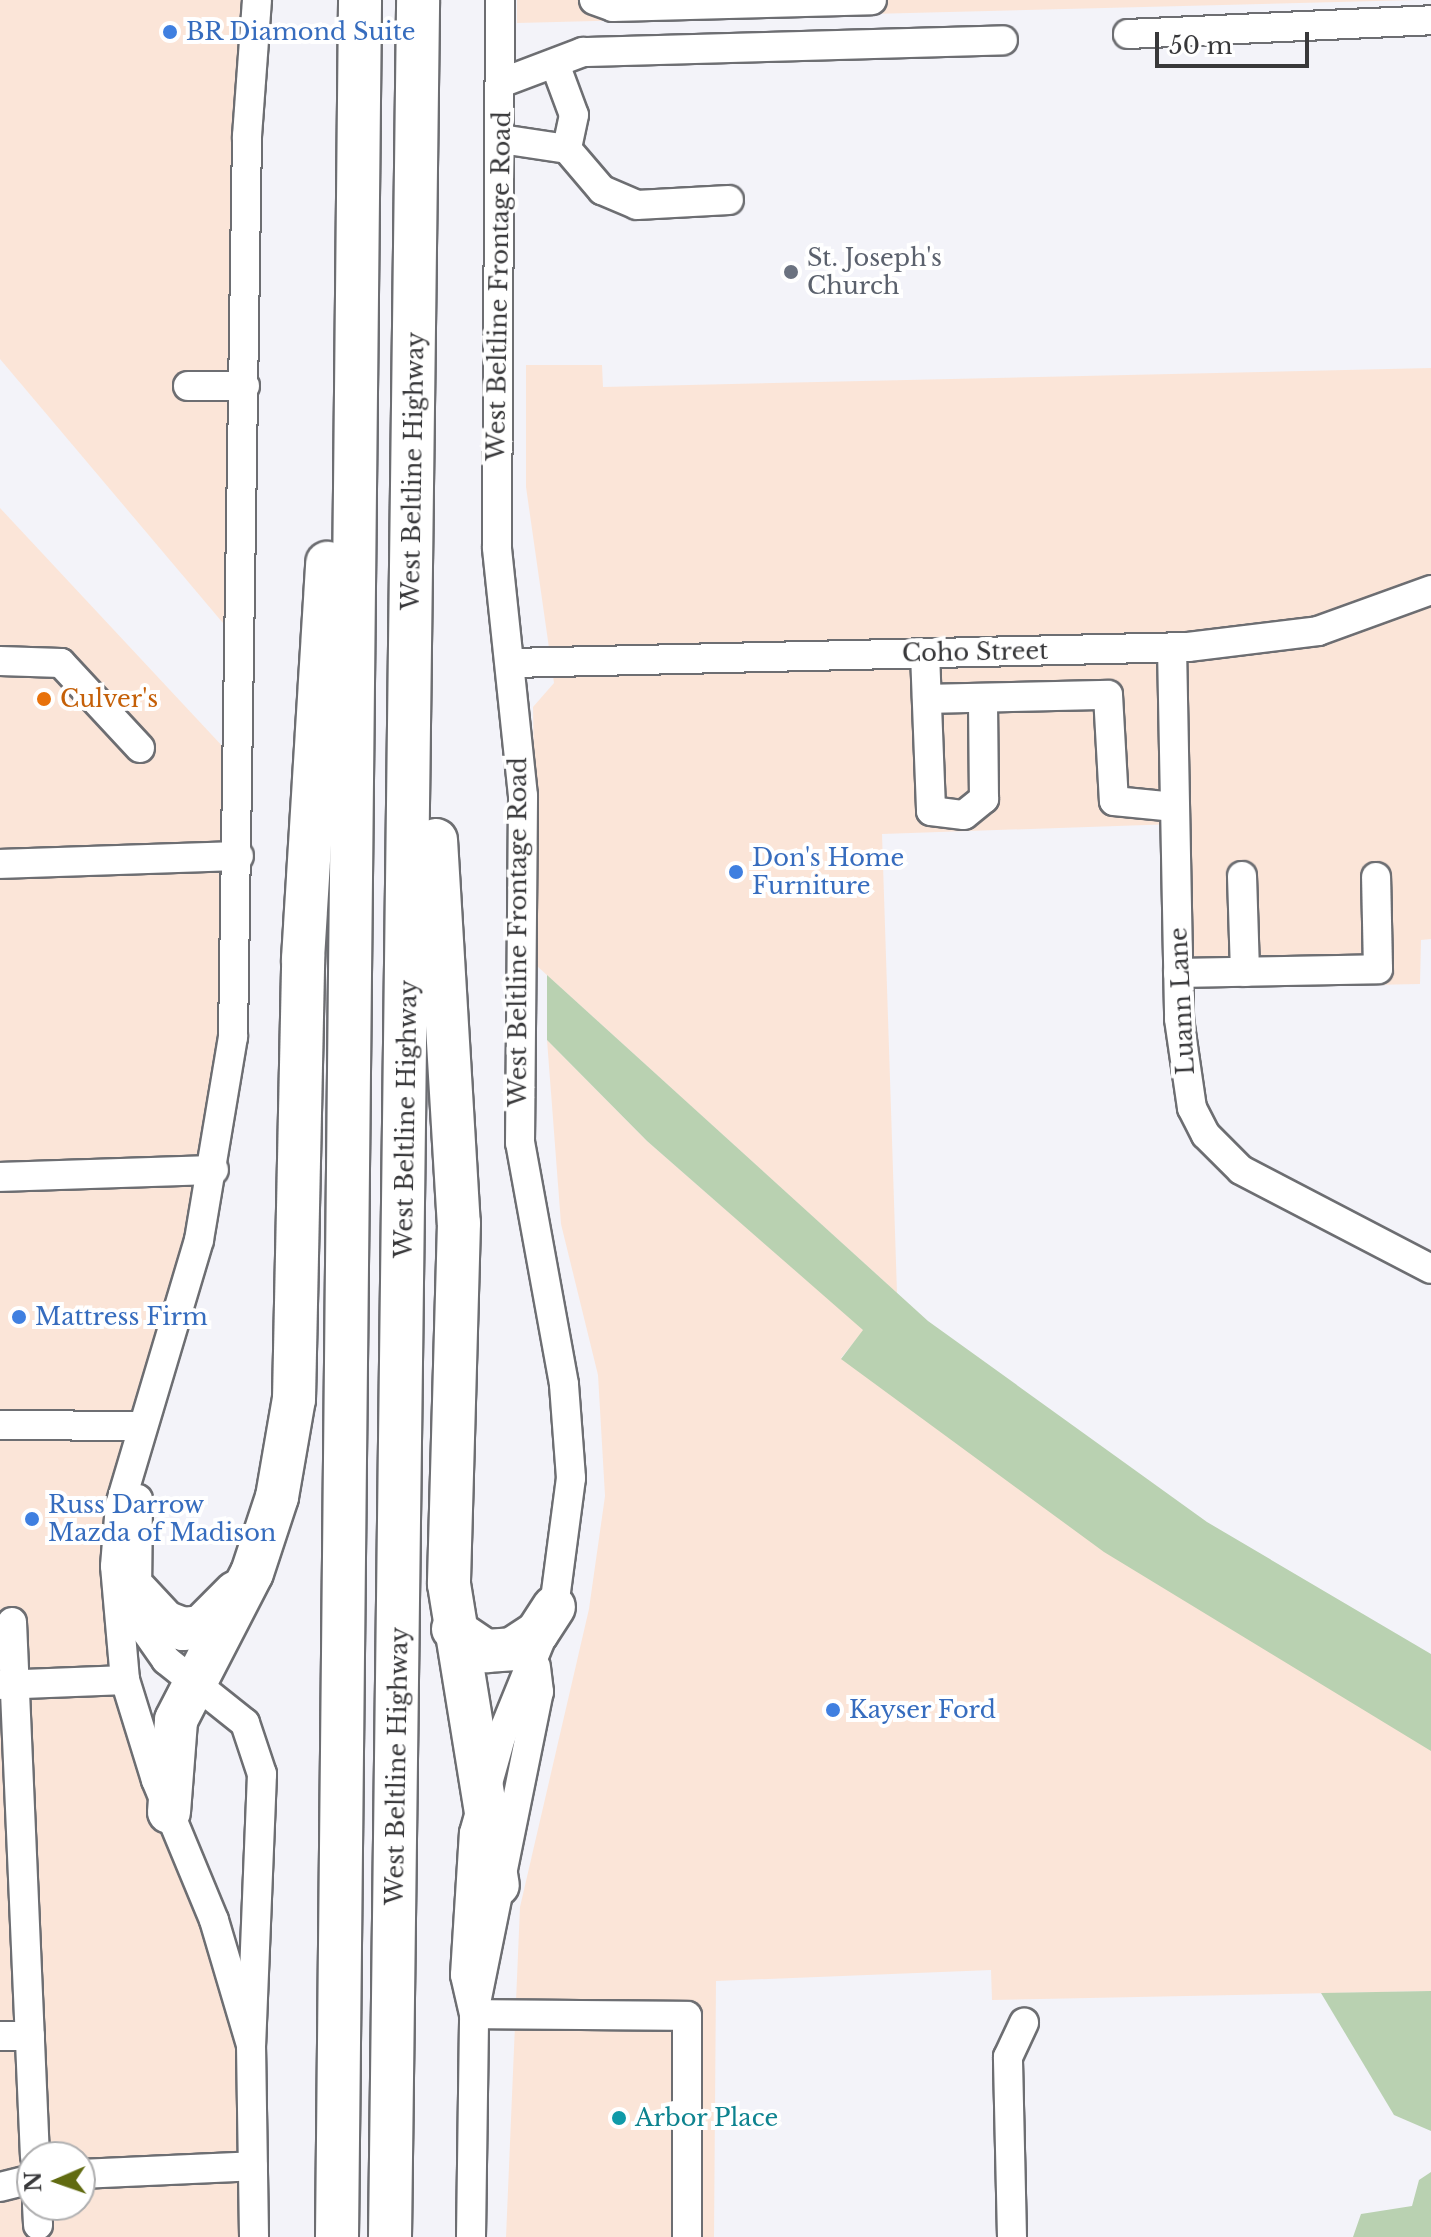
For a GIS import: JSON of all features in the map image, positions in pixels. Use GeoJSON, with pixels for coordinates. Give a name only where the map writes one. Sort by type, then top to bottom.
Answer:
{"type":"FeatureCollection","features":[{"type":"Feature","properties":{"kind":"highway"},"geometry":{"type":"LineString","coordinates":[[337,2237],[356,151],[360,0]]}},
{"type":"Feature","properties":{"kind":"highway","name":"West Beltline Highway"},"geometry":{"type":"LineString","coordinates":[[390,2237],[418,0]]}},
{"type":"Feature","properties":{"kind":"highway"},"geometry":{"type":"LineString","coordinates":[[169,1812],[170,1745],[252,1573],[277,1497],[294,1399],[306,896],[356,151]]}},
{"type":"Feature","properties":{"kind":"highway"},"geometry":{"type":"LineString","coordinates":[[414,418],[459,1223],[447,1536],[453,1629],[484,1790],[498,1885]]}},
{"type":"Feature","properties":{"kind":"highway"},"geometry":{"type":"LineString","coordinates":[[137,1592],[165,1622],[201,1627],[252,1573]]}},
{"type":"Feature","properties":{"kind":"highway"},"geometry":{"type":"LineString","coordinates":[[453,1629],[486,1651],[512,1649],[537,1633],[554,1607]]}},
{"type":"Feature","properties":{"kind":"street"},"geometry":{"type":"LineString","coordinates":[[251,2045],[214,1920],[169,1812],[125,1680],[115,1566],[120,1505],[214,1170],[233,1037],[239,856],[247,136],[257,0]]}},
{"type":"Feature","properties":{"kind":"street","name":"West Beltline Frontage Road"},"geometry":{"type":"LineString","coordinates":[[471,2237],[474,2014],[466,1923],[484,1790],[520,1687],[536,1666],[554,1607],[569,1521],[570,1446],[520,1143],[523,796],[497,547],[500,0]]}},
{"type":"Feature","properties":{"kind":"street"},"geometry":{"type":"LineString","coordinates":[[594,0],[613,7],[872,0]]}},
{"type":"Feature","properties":{"kind":"street"},"geometry":{"type":"LineString","coordinates":[[1128,34],[1431,20]]}},
{"type":"Feature","properties":{"kind":"street"},"geometry":{"type":"LineString","coordinates":[[501,83],[583,52],[1003,40]]}},
{"type":"Feature","properties":{"kind":"street"},"geometry":{"type":"LineString","coordinates":[[555,64],[574,115],[567,149]]}},
{"type":"Feature","properties":{"kind":"street"},"geometry":{"type":"LineString","coordinates":[[501,139],[567,149],[620,201],[729,200]]}},
{"type":"Feature","properties":{"kind":"street"},"geometry":{"type":"LineString","coordinates":[[188,386],[245,386]]}},
{"type":"Feature","properties":{"kind":"street","name":"Coho Street"},"geometry":{"type":"LineString","coordinates":[[511,663],[1172,647],[1318,631],[1431,590]]}},
{"type":"Feature","properties":{"kind":"street","name":"Luann Lane"},"geometry":{"type":"LineString","coordinates":[[1172,647],[1183,1076],[1221,1154],[1283,1195],[1431,1269]]}},
{"type":"Feature","properties":{"kind":"street"},"geometry":{"type":"LineString","coordinates":[[925,653],[927,800],[942,815],[964,815],[984,799],[983,698]]}},
{"type":"Feature","properties":{"kind":"street"},"geometry":{"type":"LineString","coordinates":[[0,661],[61,663],[140,748]]}},
{"type":"Feature","properties":{"kind":"street"},"geometry":{"type":"LineString","coordinates":[[927,699],[1108,695],[1114,801],[1175,807]]}},
{"type":"Feature","properties":{"kind":"street"},"geometry":{"type":"LineString","coordinates":[[0,864],[239,856]]}},
{"type":"Feature","properties":{"kind":"street"},"geometry":{"type":"LineString","coordinates":[[1242,876],[1245,972]]}},
{"type":"Feature","properties":{"kind":"street"},"geometry":{"type":"LineString","coordinates":[[1178,973],[1378,969],[1376,877]]}},
{"type":"Feature","properties":{"kind":"street"},"geometry":{"type":"LineString","coordinates":[[0,1177],[214,1170]]}},
{"type":"Feature","properties":{"kind":"street"},"geometry":{"type":"LineString","coordinates":[[0,1425],[142,1426]]}},
{"type":"Feature","properties":{"kind":"street"},"geometry":{"type":"LineString","coordinates":[[142,1426],[137,1592],[145,1630],[166,1660],[245,1723],[262,1774],[251,2045],[254,2237]]}},
{"type":"Feature","properties":{"kind":"street"},"geometry":{"type":"LineString","coordinates":[[12,1622],[7,1685],[34,2141]]}},
{"type":"Feature","properties":{"kind":"street","name":"West Beltline Frontage Road"},"geometry":{"type":"LineString","coordinates":[[474,2014],[487,1977],[498,1885],[539,1692],[536,1666]]}},
{"type":"Feature","properties":{"kind":"street"},"geometry":{"type":"LineString","coordinates":[[7,1685],[125,1680]]}},
{"type":"Feature","properties":{"kind":"street"},"geometry":{"type":"LineString","coordinates":[[474,2014],[687,2016],[687,2237]]}},
{"type":"Feature","properties":{"kind":"street"},"geometry":{"type":"LineString","coordinates":[[1012,2237],[1008,2057],[1024,2022]]}},
{"type":"Feature","properties":{"kind":"street"},"geometry":{"type":"LineString","coordinates":[[0,2036],[30,2036]]}},
{"type":"Feature","properties":{"kind":"street"},"geometry":{"type":"LineString","coordinates":[[96,2173],[253,2166]]}},
{"type":"Feature","properties":{"kind":"shaded area"},"geometry":{"type":"Polygon","coordinates":[[[0,0],[257,0],[239,642],[0,359],[0,0]]]}},
{"type":"Feature","properties":{"kind":"shaded area"},"geometry":{"type":"Polygon","coordinates":[[[517,0],[1415,0],[517,23],[517,0]]]}},
{"type":"Feature","properties":{"kind":"shaded area"},"geometry":{"type":"Polygon","coordinates":[[[526,365],[602,365],[603,387],[1431,368],[1431,939],[1421,940],[1420,984],[1179,989],[1175,824],[882,834],[897,1293],[537,966],[533,707],[554,683],[526,487],[526,365]]]}},
{"type":"Feature","properties":{"kind":"shaded area"},"geometry":{"type":"Polygon","coordinates":[[[0,508],[239,764],[233,1037],[142,1426],[116,1623],[251,2045],[254,2237],[0,2237],[0,508]]]}},
{"type":"Feature","properties":{"kind":"shaded area"},"geometry":{"type":"Polygon","coordinates":[[[547,1040],[647,1141],[864,1330],[841,1358],[1431,1750],[1431,1991],[992,2000],[991,1970],[716,1981],[714,2237],[506,2237],[520,1907],[589,1609],[605,1496],[598,1375],[561,1224],[547,1040]]]}},
{"type":"Feature","properties":{"kind":"green space"},"geometry":{"type":"Polygon","coordinates":[[[547,975],[928,1321],[1207,1522],[1431,1654],[1431,1751],[1104,1552],[841,1359],[863,1330],[647,1141],[547,1040],[547,975]]]}},
{"type":"Feature","properties":{"kind":"green space"},"geometry":{"type":"Polygon","coordinates":[[[1431,1991],[1431,2131],[1394,2115],[1321,1993],[1431,1991]]]}},
{"type":"Feature","properties":{"kind":"green space"},"geometry":{"type":"Polygon","coordinates":[[[1431,2172],[1431,2237],[1353,2237],[1361,2214],[1412,2206],[1419,2180],[1431,2172]]]}},
{"type":"Feature","properties":{"kind":"place","name":"BR Diamond Suite"},"geometry":{"type":"Point","coordinates":[170,32]}},
{"type":"Feature","properties":{"kind":"place","name":"St. Joseph's Church"},"geometry":{"type":"Point","coordinates":[791,272]}},
{"type":"Feature","properties":{"kind":"place","name":"Culver's"},"geometry":{"type":"Point","coordinates":[44,699]}},
{"type":"Feature","properties":{"kind":"place","name":"Don's Home Furniture"},"geometry":{"type":"Point","coordinates":[736,872]}},
{"type":"Feature","properties":{"kind":"place","name":"Mattress Firm"},"geometry":{"type":"Point","coordinates":[19,1317]}},
{"type":"Feature","properties":{"kind":"place","name":"Russ Darrow Mazda of Madison"},"geometry":{"type":"Point","coordinates":[32,1519]}},
{"type":"Feature","properties":{"kind":"place","name":"Kayser Ford"},"geometry":{"type":"Point","coordinates":[833,1710]}},
{"type":"Feature","properties":{"kind":"place","name":"Arbor Place"},"geometry":{"type":"Point","coordinates":[619,2118]}}]}
